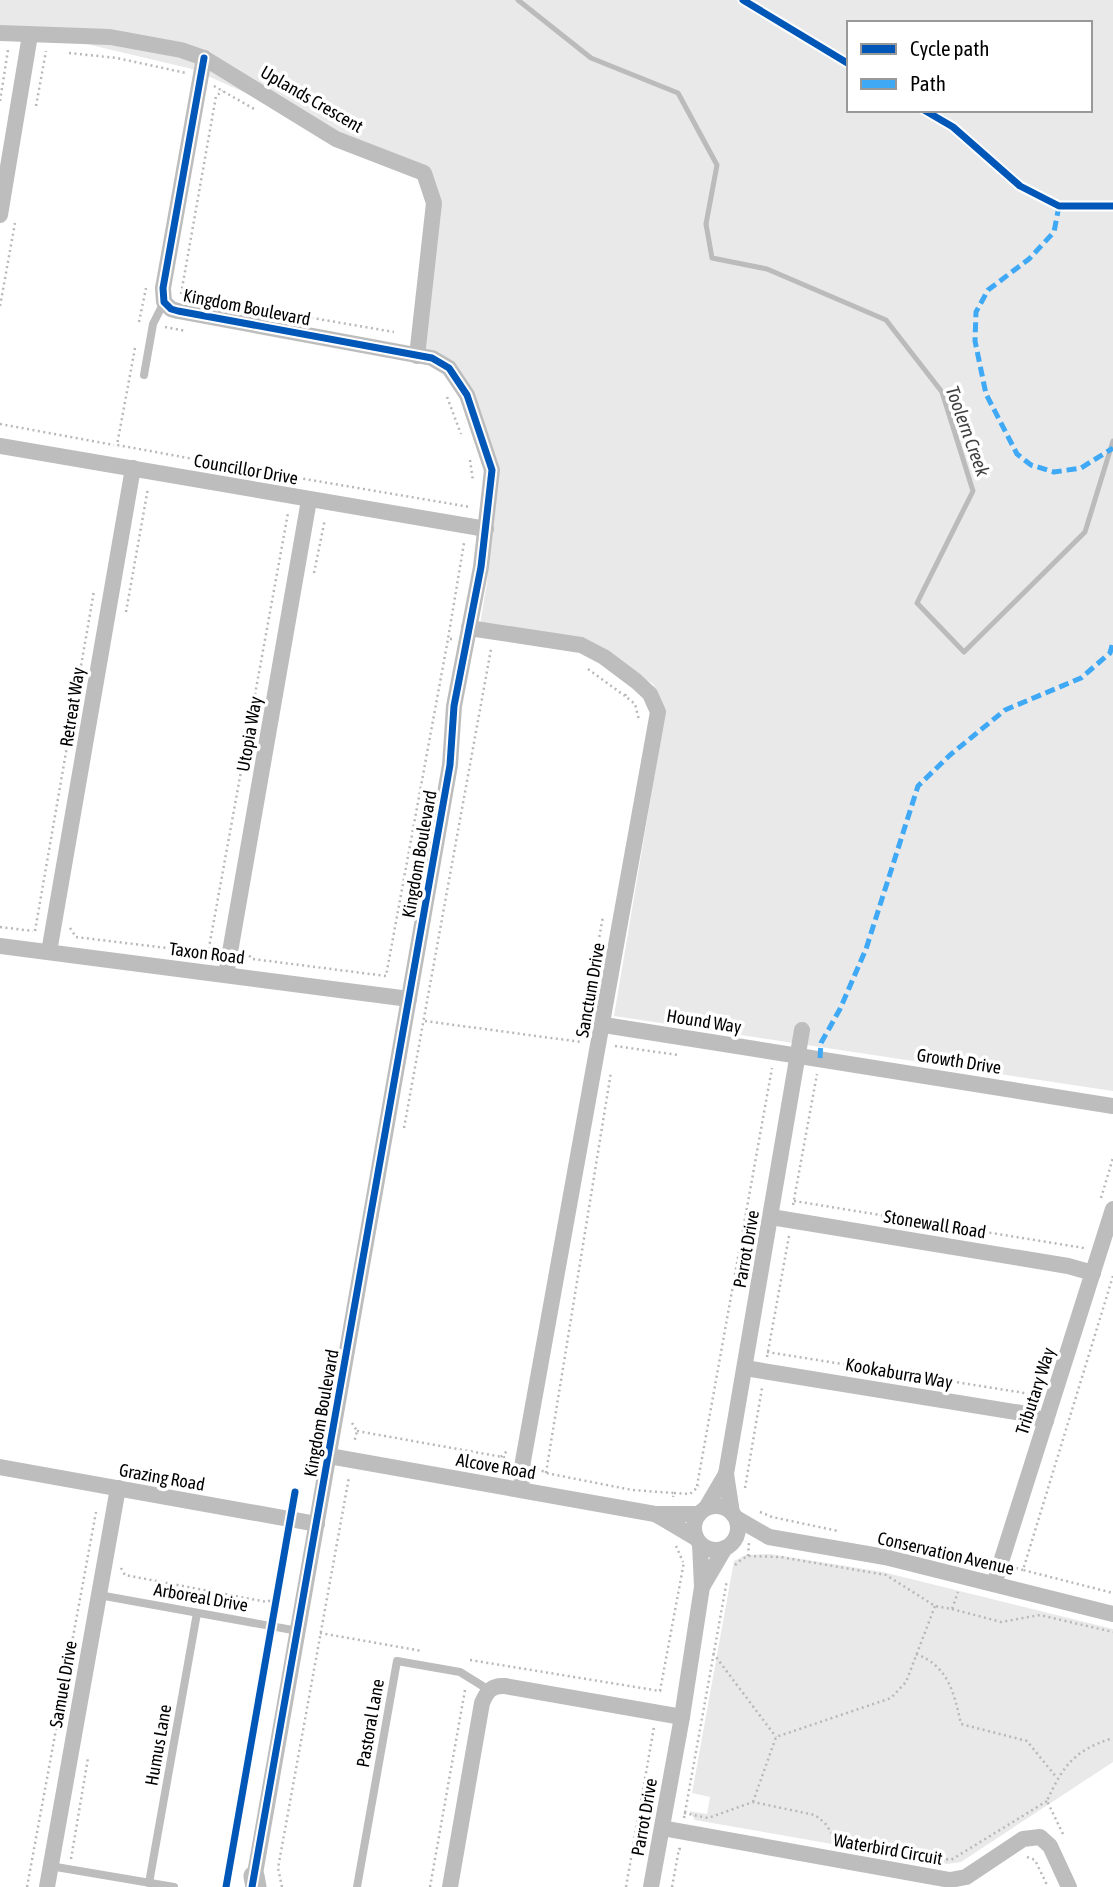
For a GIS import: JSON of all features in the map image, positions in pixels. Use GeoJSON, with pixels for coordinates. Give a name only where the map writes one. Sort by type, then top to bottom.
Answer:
{"type":"FeatureCollection","features":[{"type":"Feature","properties":{"kind":"street","name":"Uplands Crescent"},"geometry":{"type":"LineString","coordinates":[[0,33],[28,43],[110,37],[181,50],[204,58],[336,139],[424,173],[434,203],[417,356]]}},
{"type":"Feature","properties":{"kind":"street"},"geometry":{"type":"LineString","coordinates":[[0,215],[28,43]]}},
{"type":"Feature","properties":{"kind":"street","name":"Kingdom Boulevard"},"geometry":{"type":"LineString","coordinates":[[204,58],[163,288],[171,307],[432,358],[449,368],[467,394],[492,470],[486,530],[454,706],[450,765],[254,1883]]}},
{"type":"Feature","properties":{"kind":"street","name":"Councillor Drive"},"geometry":{"type":"LineString","coordinates":[[0,446],[486,530]]}},
{"type":"Feature","properties":{"kind":"street","name":"Retreat Way"},"geometry":{"type":"LineString","coordinates":[[49,952],[133,468]]}},
{"type":"Feature","properties":{"kind":"street","name":"Utopia Way"},"geometry":{"type":"LineString","coordinates":[[226,975],[309,500]]}},
{"type":"Feature","properties":{"kind":"street","name":"Sanctum Drive"},"geometry":{"type":"LineString","coordinates":[[468,635],[581,645],[604,657],[636,681],[650,694],[658,712],[611,1026],[523,1461],[520,1490]]}},
{"type":"Feature","properties":{"kind":"street","name":"Taxon Road"},"geometry":{"type":"LineString","coordinates":[[0,946],[409,999]]}},
{"type":"Feature","properties":{"kind":"street","name":"Hound Way"},"geometry":{"type":"LineString","coordinates":[[611,1026],[798,1056]]}},
{"type":"Feature","properties":{"kind":"street","name":"Parrot Drive"},"geometry":{"type":"LineString","coordinates":[[734,1516],[726,1474],[802,1030]]}},
{"type":"Feature","properties":{"kind":"street","name":"Growth Drive"},"geometry":{"type":"LineString","coordinates":[[798,1056],[1113,1106]]}},
{"type":"Feature","properties":{"kind":"street","name":"Tributary Way"},"geometry":{"type":"LineString","coordinates":[[994,1584],[1113,1209]]}},
{"type":"Feature","properties":{"kind":"street","name":"Stonewall Road"},"geometry":{"type":"LineString","coordinates":[[771,1217],[1068,1266],[1093,1273]]}},
{"type":"Feature","properties":{"kind":"street","name":"Kookaburra Way"},"geometry":{"type":"LineString","coordinates":[[745,1368],[1021,1413],[1046,1422]]}},
{"type":"Feature","properties":{"kind":"street","name":"Alcove Road"},"geometry":{"type":"LineString","coordinates":[[329,1456],[655,1514],[703,1511]]}},
{"type":"Feature","properties":{"kind":"street","name":"Grazing Road"},"geometry":{"type":"LineString","coordinates":[[0,1467],[317,1524]]}},
{"type":"Feature","properties":{"kind":"street","name":"Parrot Drive"},"geometry":{"type":"LineString","coordinates":[[703,1511],[726,1474]]}},
{"type":"Feature","properties":{"kind":"street","name":"Samuel Drive"},"geometry":{"type":"LineString","coordinates":[[47,1887],[118,1489]]}},
{"type":"Feature","properties":{"kind":"street"},"geometry":{"type":"LineString","coordinates":[[720,1506],[734,1516],[738,1532],[728,1546],[712,1550],[698,1541],[694,1524],[703,1511],[720,1506]]}},
{"type":"Feature","properties":{"kind":"street","name":"Alcove Road"},"geometry":{"type":"LineString","coordinates":[[655,1514],[698,1541]]}},
{"type":"Feature","properties":{"kind":"street","name":"Conservation Avenue"},"geometry":{"type":"LineString","coordinates":[[734,1516],[769,1537],[885,1557],[1113,1614]]}},
{"type":"Feature","properties":{"kind":"street","name":"Conservation Avenue"},"geometry":{"type":"LineString","coordinates":[[728,1546],[769,1537]]}},
{"type":"Feature","properties":{"kind":"street","name":"Parrot Drive"},"geometry":{"type":"LineString","coordinates":[[698,1541],[692,1563],[702,1587]]}},
{"type":"Feature","properties":{"kind":"street","name":"Parrot Drive"},"geometry":{"type":"LineString","coordinates":[[651,1887],[702,1587],[728,1546]]}},
{"type":"Feature","properties":{"kind":"street"},"geometry":{"type":"LineString","coordinates":[[450,1887],[482,1703],[489,1690],[498,1685],[682,1717]]}},
{"type":"Feature","properties":{"kind":"street","name":"Waterbird Circuit"},"geometry":{"type":"LineString","coordinates":[[662,1828],[950,1880],[966,1877],[1023,1839],[1040,1838],[1050,1846],[1069,1887]]}},
{"type":"Feature","properties":{"kind":"lane","name":"Kingdom Boulevard"},"geometry":{"type":"LineString","coordinates":[[144,375],[153,324],[171,307]]}},
{"type":"Feature","properties":{"kind":"lane","name":"Arboreal Drive"},"geometry":{"type":"LineString","coordinates":[[99,1595],[298,1631]]}},
{"type":"Feature","properties":{"kind":"lane","name":"Humus Lane"},"geometry":{"type":"LineString","coordinates":[[149,1883],[197,1613]]}},
{"type":"Feature","properties":{"kind":"lane","name":"Pastoral Lane"},"geometry":{"type":"LineString","coordinates":[[357,1887],[397,1661],[460,1672],[489,1690]]}},
{"type":"Feature","properties":{"kind":"lane"},"geometry":{"type":"LineString","coordinates":[[50,1866],[174,1887]]}},
{"type":"Feature","properties":{"kind":"path"},"geometry":{"type":"LineString","coordinates":[[0,50],[28,43],[55,52]]}},
{"type":"Feature","properties":{"kind":"path"},"geometry":{"type":"LineString","coordinates":[[0,101],[8,50]]}},
{"type":"Feature","properties":{"kind":"path"},"geometry":{"type":"LineString","coordinates":[[64,53],[117,58],[174,69],[200,79],[257,111]]}},
{"type":"Feature","properties":{"kind":"path"},"geometry":{"type":"LineString","coordinates":[[175,328],[171,307],[216,96],[223,91]]}},
{"type":"Feature","properties":{"kind":"path"},"geometry":{"type":"LineString","coordinates":[[188,331],[139,322],[117,445],[287,476]]}},
{"type":"Feature","properties":{"kind":"path"},"geometry":{"type":"LineString","coordinates":[[391,351],[394,332],[419,336]]}},
{"type":"Feature","properties":{"kind":"path"},"geometry":{"type":"LineString","coordinates":[[444,391],[465,445]]}},
{"type":"Feature","properties":{"kind":"path"},"geometry":{"type":"LineString","coordinates":[[0,424],[114,444]]}},
{"type":"Feature","properties":{"kind":"path"},"geometry":{"type":"LineString","coordinates":[[470,458],[473,487]]}},
{"type":"Feature","properties":{"kind":"path"},"geometry":{"type":"LineString","coordinates":[[386,976],[470,507]]}},
{"type":"Feature","properties":{"kind":"path"},"geometry":{"type":"LineString","coordinates":[[314,573],[324,518],[337,521]]}},
{"type":"Feature","properties":{"kind":"path"},"geometry":{"type":"LineString","coordinates":[[404,1131],[491,646],[468,635],[448,639]]}},
{"type":"Feature","properties":{"kind":"path"},"geometry":{"type":"LineString","coordinates":[[636,681],[625,696],[635,704],[639,718],[638,727]]}},
{"type":"Feature","properties":{"kind":"path"},"geometry":{"type":"LineString","coordinates":[[587,1007],[603,917]]}},
{"type":"Feature","properties":{"kind":"path"},"geometry":{"type":"LineString","coordinates":[[0,927],[33,931]]}},
{"type":"Feature","properties":{"kind":"path"},"geometry":{"type":"LineString","coordinates":[[245,952],[253,959]]}},
{"type":"Feature","properties":{"kind":"path"},"geometry":{"type":"LineString","coordinates":[[424,1021],[581,1042]]}},
{"type":"Feature","properties":{"kind":"path"},"geometry":{"type":"LineString","coordinates":[[611,1026],[615,1046]]}},
{"type":"Feature","properties":{"kind":"path"},"geometry":{"type":"LineString","coordinates":[[745,1495],[767,1352],[820,1058]]}},
{"type":"Feature","properties":{"kind":"path"},"geometry":{"type":"LineString","coordinates":[[546,1473],[613,1060]]}},
{"type":"Feature","properties":{"kind":"path"},"geometry":{"type":"LineString","coordinates":[[697,1486],[772,1068]]}},
{"type":"Feature","properties":{"kind":"path"},"geometry":{"type":"LineString","coordinates":[[794,1201],[1085,1248]]}},
{"type":"Feature","properties":{"kind":"path"},"geometry":{"type":"LineString","coordinates":[[1113,1276],[1023,1570],[1113,1593]]}},
{"type":"Feature","properties":{"kind":"path"},"geometry":{"type":"LineString","coordinates":[[767,1352],[1038,1395]]}},
{"type":"Feature","properties":{"kind":"path"},"geometry":{"type":"LineString","coordinates":[[282,1887],[278,1868],[356,1431],[350,1419]]}},
{"type":"Feature","properties":{"kind":"path"},"geometry":{"type":"LineString","coordinates":[[500,1457],[509,1448]]}},
{"type":"Feature","properties":{"kind":"path"},"geometry":{"type":"LineString","coordinates":[[349,1477],[357,1478]]}},
{"type":"Feature","properties":{"kind":"path"},"geometry":{"type":"LineString","coordinates":[[27,1887],[98,1502]]}},
{"type":"Feature","properties":{"kind":"path"},"geometry":{"type":"LineString","coordinates":[[429,1887],[470,1660],[660,1691],[692,1563],[675,1545]]}},
{"type":"Feature","properties":{"kind":"path"},"geometry":{"type":"LineString","coordinates":[[683,1832],[684,1813],[728,1573],[741,1559],[748,1556],[780,1557],[886,1576],[935,1606],[1001,1622],[1040,1615],[1113,1632]]}},
{"type":"Feature","properties":{"kind":"path"},"geometry":{"type":"LineString","coordinates":[[952,1609],[968,1559]]}},
{"type":"Feature","properties":{"kind":"path"},"geometry":{"type":"LineString","coordinates":[[115,1598],[121,1568],[125,1575],[267,1602],[277,1597]]}},
{"type":"Feature","properties":{"kind":"path"},"geometry":{"type":"LineString","coordinates":[[272,1626],[279,1585]]}},
{"type":"Feature","properties":{"kind":"path"},"geometry":{"type":"LineString","coordinates":[[776,1737],[891,1698],[906,1682],[935,1606]]}},
{"type":"Feature","properties":{"kind":"path"},"geometry":{"type":"LineString","coordinates":[[320,1633],[433,1653]]}},
{"type":"Feature","properties":{"kind":"path"},"geometry":{"type":"LineString","coordinates":[[713,1652],[776,1737]]}},
{"type":"Feature","properties":{"kind":"path"},"geometry":{"type":"LineString","coordinates":[[916,1654],[931,1660],[942,1669],[961,1724],[1027,1741],[1058,1778]]}},
{"type":"Feature","properties":{"kind":"path"},"geometry":{"type":"LineString","coordinates":[[626,1887],[654,1727]]}},
{"type":"Feature","properties":{"kind":"path"},"geometry":{"type":"LineString","coordinates":[[752,1802],[776,1737]]}},
{"type":"Feature","properties":{"kind":"path"},"geometry":{"type":"LineString","coordinates":[[684,1813],[708,1818],[752,1802],[816,1815],[836,1840],[951,1860],[1046,1801],[1062,1769],[1092,1745],[1113,1738]]}},
{"type":"Feature","properties":{"kind":"path"},"geometry":{"type":"LineString","coordinates":[[70,1869],[89,1749]]}},
{"type":"Feature","properties":{"kind":"path"},"geometry":{"type":"LineString","coordinates":[[1046,1801],[1061,1831]]}},
{"type":"Feature","properties":{"kind":"path"},"geometry":{"type":"LineString","coordinates":[[672,1887],[679,1849],[692,1851]]}},
{"type":"Feature","properties":{"kind":"path"},"geometry":{"type":"LineString","coordinates":[[1024,1856],[1035,1860],[1048,1887]]}},
{"type":"Feature","properties":{"kind":"shaded area"},"geometry":{"type":"Polygon","coordinates":[[[0,0],[1113,0],[1113,1091],[614,1016],[665,713],[653,684],[586,643],[480,625],[487,582],[497,469],[471,392],[422,352],[429,169],[338,134],[192,69],[32,31],[0,28],[0,0]]]}},
{"type":"Feature","properties":{"kind":"shaded area"},"geometry":{"type":"Polygon","coordinates":[[[770,1554],[883,1572],[1113,1629],[1113,1762],[961,1862],[947,1864],[695,1820],[689,1811],[707,1814],[710,1797],[692,1793],[734,1561],[746,1555],[770,1554]]]}},
{"type":"Feature","properties":{"kind":"waterway","name":"Toolern Creek"},"geometry":{"type":"LineString","coordinates":[[518,0],[591,58],[678,93],[717,165],[706,224],[712,258],[767,269],[886,320],[942,392],[973,491],[917,603],[964,652],[1085,532],[1113,441]]}},
{"type":"Feature","properties":{"kind":"marked path"},"geometry":{"type":"LineString","coordinates":[[1059,206],[1054,232],[1029,259],[988,290],[976,312],[975,341],[986,394],[1017,454],[1031,465],[1054,472],[1081,468],[1113,448]]}},
{"type":"Feature","properties":{"kind":"marked path"},"geometry":{"type":"LineString","coordinates":[[820,1058],[821,1043],[840,1009],[866,949],[918,786],[950,755],[1005,710],[1081,678],[1110,653],[1113,642]]}},
{"type":"Feature","properties":{"kind":"cycle path"},"geometry":{"type":"LineString","coordinates":[[743,0],[847,63]]}},
{"type":"Feature","properties":{"kind":"cycle path"},"geometry":{"type":"LineString","coordinates":[[204,58],[163,288],[164,302],[171,309],[178,311],[432,358],[449,368],[467,395],[492,470],[481,567],[454,706],[450,765],[252,1887]]}},
{"type":"Feature","properties":{"kind":"cycle path"},"geometry":{"type":"LineString","coordinates":[[927,112],[953,127],[1020,186],[1059,206],[1113,206]]}},
{"type":"Feature","properties":{"kind":"cycle path"},"geometry":{"type":"LineString","coordinates":[[226,1887],[295,1492]]}}]}
